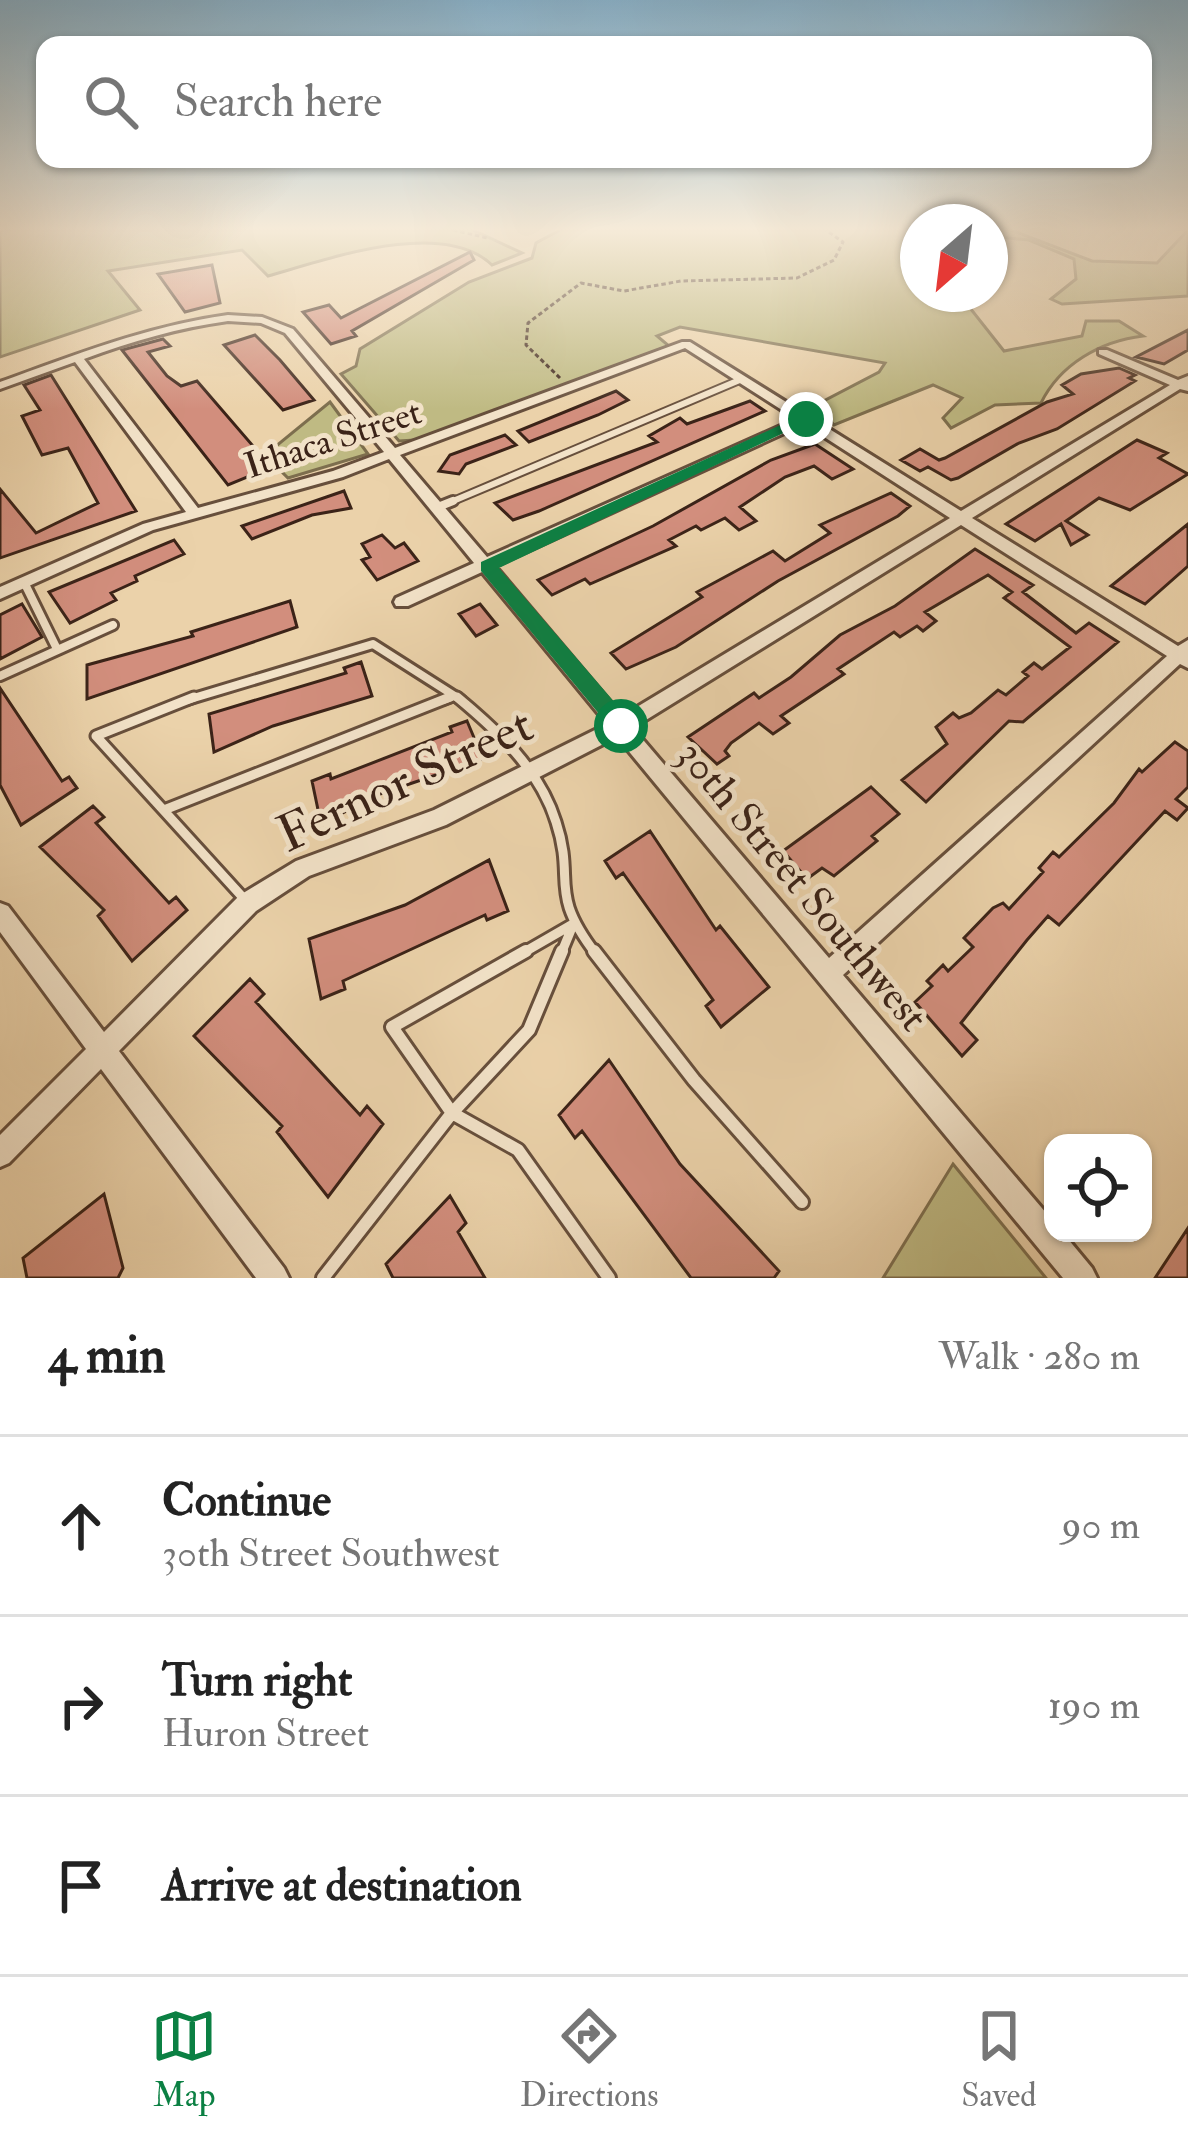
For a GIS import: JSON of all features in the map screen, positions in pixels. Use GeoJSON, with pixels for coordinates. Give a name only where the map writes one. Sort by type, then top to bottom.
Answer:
{"type":"FeatureCollection","features":[{"type":"Feature","properties":{"kind":"street","name":"30th Street Southwest"},"geometry":{"type":"LineString","coordinates":[[79,359],[211,319],[278,323],[438,507],[1082,1278]]}},
{"type":"Feature","properties":{"kind":"street","name":"Ithaca Street"},"geometry":{"type":"LineString","coordinates":[[0,593],[193,512],[392,455],[686,344],[742,379]]}},
{"type":"Feature","properties":{"kind":"street"},"geometry":{"type":"LineString","coordinates":[[1102,352],[1185,384]]}},
{"type":"Feature","properties":{"kind":"street"},"geometry":{"type":"LineString","coordinates":[[0,386],[79,359],[193,512]]}},
{"type":"Feature","properties":{"kind":"street"},"geometry":{"type":"LineString","coordinates":[[742,379],[1185,655],[828,974]]}},
{"type":"Feature","properties":{"kind":"street","name":"Fernor Street"},"geometry":{"type":"LineString","coordinates":[[0,1154],[248,903],[303,868],[439,818],[621,726],[1185,384]]}},
{"type":"Feature","properties":{"kind":"street"},"geometry":{"type":"LineString","coordinates":[[402,602],[806,419]]}},
{"type":"Feature","properties":{"kind":"street"},"geometry":{"type":"LineString","coordinates":[[0,914],[274,1278]]}},
{"type":"Feature","properties":{"kind":"lane"},"geometry":{"type":"LineString","coordinates":[[438,507],[742,379]]}},
{"type":"Feature","properties":{"kind":"lane"},"geometry":{"type":"LineString","coordinates":[[24,582],[58,650]]}},
{"type":"Feature","properties":{"kind":"lane"},"geometry":{"type":"LineString","coordinates":[[0,676],[113,625]]}},
{"type":"Feature","properties":{"kind":"lane"},"geometry":{"type":"LineString","coordinates":[[248,903],[96,736],[231,683],[373,644],[409,661],[487,719],[528,772],[557,823],[562,904],[573,923],[694,1080],[802,1202]]}},
{"type":"Feature","properties":{"kind":"lane"},"geometry":{"type":"LineString","coordinates":[[164,811],[455,696]]}},
{"type":"Feature","properties":{"kind":"lane"},"geometry":{"type":"LineString","coordinates":[[573,923],[392,1027],[452,1113],[518,1150],[609,1278]]}},
{"type":"Feature","properties":{"kind":"lane"},"geometry":{"type":"LineString","coordinates":[[323,1278],[452,1113],[530,1030],[573,923]]}},
{"type":"Feature","properties":{"kind":"path"},"geometry":{"type":"LineString","coordinates":[[568,389],[526,345],[528,323],[558,296],[570,296],[578,290]]}},
{"type":"Feature","properties":{"kind":"shaded area"},"geometry":{"type":"Polygon","coordinates":[[[0,290],[123,290],[140,310],[0,357],[0,290]]]}},
{"type":"Feature","properties":{"kind":"shaded area"},"geometry":{"type":"Polygon","coordinates":[[[457,290],[900,290],[900,312],[973,312],[1004,351],[1082,336],[1086,321],[1119,321],[1143,336],[1112,343],[1083,357],[1059,377],[1041,403],[995,405],[951,428],[943,418],[962,398],[933,385],[834,425],[816,405],[879,372],[885,363],[680,327],[657,336],[669,346],[415,440],[399,441],[341,374],[356,366],[360,349],[457,290]]]}},
{"type":"Feature","properties":{"kind":"shaded area"},"geometry":{"type":"Polygon","coordinates":[[[1063,290],[1188,290],[1188,296],[1062,304],[1051,299],[1063,290]]]}},
{"type":"Feature","properties":{"kind":"shaded area"},"geometry":{"type":"Polygon","coordinates":[[[330,402],[368,454],[288,478],[265,455],[330,402]]]}},
{"type":"Feature","properties":{"kind":"shaded area"},"geometry":{"type":"Polygon","coordinates":[[[953,1164],[1046,1278],[883,1278],[953,1164]]]}},
{"type":"Feature","properties":{"kind":"building"},"geometry":{"type":"Polygon","coordinates":[[[169,290],[217,290],[220,303],[185,312],[169,290]]]}},
{"type":"Feature","properties":{"kind":"building"},"geometry":{"type":"Polygon","coordinates":[[[396,290],[423,290],[352,331],[356,336],[331,344],[303,312],[329,305],[341,318],[396,290]]]}},
{"type":"Feature","properties":{"kind":"building"},"geometry":{"type":"Polygon","coordinates":[[[1188,330],[1188,350],[1164,364],[1136,357],[1188,330]]]}},
{"type":"Feature","properties":{"kind":"building"},"geometry":{"type":"Polygon","coordinates":[[[255,335],[314,400],[283,410],[224,345],[255,335]]]}},
{"type":"Feature","properties":{"kind":"building"},"geometry":{"type":"Polygon","coordinates":[[[163,339],[170,346],[148,352],[167,376],[181,386],[197,381],[271,467],[228,485],[122,350],[163,339]]]}},
{"type":"Feature","properties":{"kind":"building"},"geometry":{"type":"Polygon","coordinates":[[[1119,368],[1135,375],[1129,378],[1135,381],[1057,429],[1019,443],[958,478],[951,480],[928,467],[920,471],[901,460],[920,449],[939,460],[945,458],[1047,402],[1073,394],[1062,385],[1081,374],[1119,368]]]}},
{"type":"Feature","properties":{"kind":"building"},"geometry":{"type":"Polygon","coordinates":[[[51,375],[136,511],[0,558],[0,489],[36,533],[98,503],[68,448],[42,455],[22,416],[40,410],[24,385],[51,375]]]}},
{"type":"Feature","properties":{"kind":"building"},"geometry":{"type":"Polygon","coordinates":[[[616,391],[628,400],[598,415],[529,442],[518,431],[616,391]]]}},
{"type":"Feature","properties":{"kind":"building"},"geometry":{"type":"Polygon","coordinates":[[[750,401],[765,411],[539,511],[513,520],[495,503],[657,442],[649,436],[680,418],[687,424],[750,401]]]}},
{"type":"Feature","properties":{"kind":"building"},"geometry":{"type":"Polygon","coordinates":[[[505,435],[516,445],[466,464],[459,474],[439,471],[450,455],[505,435]]]}},
{"type":"Feature","properties":{"kind":"building"},"geometry":{"type":"Polygon","coordinates":[[[1137,440],[1167,453],[1159,458],[1188,474],[1130,510],[1099,498],[1066,521],[1088,535],[1071,545],[1061,524],[1035,541],[1006,524],[1137,440]]]}},
{"type":"Feature","properties":{"kind":"building"},"geometry":{"type":"Polygon","coordinates":[[[815,444],[853,469],[832,479],[814,466],[785,477],[740,507],[756,521],[739,530],[725,518],[701,530],[696,526],[669,540],[676,546],[590,584],[585,579],[552,595],[538,580],[653,526],[771,460],[815,444]]]}},
{"type":"Feature","properties":{"kind":"building"},"geometry":{"type":"Polygon","coordinates":[[[344,491],[351,508],[312,515],[252,539],[242,526],[344,491]]]}},
{"type":"Feature","properties":{"kind":"building"},"geometry":{"type":"Polygon","coordinates":[[[891,493],[910,506],[778,581],[676,647],[626,669],[611,653],[702,597],[697,592],[773,551],[785,561],[830,533],[820,525],[891,493]]]}},
{"type":"Feature","properties":{"kind":"building"},"geometry":{"type":"Polygon","coordinates":[[[1188,524],[1188,566],[1145,604],[1111,586],[1188,524]]]}},
{"type":"Feature","properties":{"kind":"building"},"geometry":{"type":"Polygon","coordinates":[[[382,535],[395,548],[404,543],[418,561],[377,580],[362,560],[370,557],[362,544],[382,535]]]}},
{"type":"Feature","properties":{"kind":"building"},"geometry":{"type":"Polygon","coordinates":[[[174,540],[184,554],[135,576],[137,581],[111,593],[116,600],[70,623],[49,592],[174,540]]]}},
{"type":"Feature","properties":{"kind":"building"},"geometry":{"type":"Polygon","coordinates":[[[975,549],[1033,585],[1023,592],[1076,633],[1089,623],[1118,642],[1023,722],[1009,721],[926,802],[902,780],[947,744],[936,727],[953,713],[959,718],[971,713],[998,690],[1006,695],[1028,676],[1023,672],[1034,663],[1042,669],[1070,647],[1004,598],[1012,592],[988,575],[925,612],[936,621],[923,631],[917,626],[900,637],[894,632],[838,669],[844,674],[781,716],[789,723],[773,734],[759,723],[731,743],[725,751],[729,756],[717,764],[688,737],[754,693],[759,698],[840,635],[895,606],[975,549]]]}},
{"type":"Feature","properties":{"kind":"building"},"geometry":{"type":"Polygon","coordinates":[[[290,601],[297,627],[87,699],[87,665],[193,636],[191,632],[290,601]]]}},
{"type":"Feature","properties":{"kind":"building"},"geometry":{"type":"Polygon","coordinates":[[[22,604],[42,637],[0,659],[0,615],[22,604]]]}},
{"type":"Feature","properties":{"kind":"building"},"geometry":{"type":"Polygon","coordinates":[[[480,604],[497,625],[476,636],[459,614],[480,604]]]}},
{"type":"Feature","properties":{"kind":"building"},"geometry":{"type":"Polygon","coordinates":[[[361,662],[372,696],[273,726],[214,752],[209,714],[346,673],[344,668],[361,662]]]}},
{"type":"Feature","properties":{"kind":"building"},"geometry":{"type":"Polygon","coordinates":[[[0,688],[62,781],[69,777],[77,788],[21,825],[0,785],[0,688]]]}},
{"type":"Feature","properties":{"kind":"building"},"geometry":{"type":"Polygon","coordinates":[[[467,721],[483,759],[380,794],[321,824],[312,781],[330,774],[331,779],[452,732],[450,727],[467,721]]]}},
{"type":"Feature","properties":{"kind":"building"},"geometry":{"type":"Polygon","coordinates":[[[1175,742],[1188,751],[1188,787],[1176,799],[1188,808],[1177,820],[1165,811],[1059,925],[1048,916],[961,1023],[977,1040],[962,1056],[915,1002],[932,986],[927,981],[943,965],[948,971],[973,947],[964,938],[993,908],[1003,903],[1009,909],[1043,872],[1039,868],[1053,852],[1059,857],[1114,803],[1139,769],[1142,772],[1175,742]]]}},
{"type":"Feature","properties":{"kind":"building"},"geometry":{"type":"Polygon","coordinates":[[[871,787],[899,814],[872,836],[877,841],[834,876],[822,868],[807,879],[783,851],[871,787]]]}},
{"type":"Feature","properties":{"kind":"building"},"geometry":{"type":"Polygon","coordinates":[[[93,806],[104,817],[96,823],[169,903],[176,897],[187,910],[132,961],[98,916],[104,910],[40,847],[93,806]]]}},
{"type":"Feature","properties":{"kind":"building"},"geometry":{"type":"Polygon","coordinates":[[[650,831],[716,930],[720,926],[769,987],[721,1027],[706,1006],[713,1000],[623,873],[616,878],[605,861],[650,831]]]}},
{"type":"Feature","properties":{"kind":"building"},"geometry":{"type":"Polygon","coordinates":[[[489,860],[508,911],[487,920],[485,915],[343,981],[345,989],[321,999],[309,939],[405,905],[489,860]]]}},
{"type":"Feature","properties":{"kind":"building"},"geometry":{"type":"Polygon","coordinates":[[[250,979],[264,994],[256,1002],[360,1115],[367,1106],[383,1124],[328,1197],[277,1132],[282,1126],[194,1036],[250,979]]]}},
{"type":"Feature","properties":{"kind":"building"},"geometry":{"type":"Polygon","coordinates":[[[609,1060],[680,1164],[779,1271],[774,1278],[691,1278],[582,1131],[575,1138],[559,1115],[609,1060]]]}},
{"type":"Feature","properties":{"kind":"building"},"geometry":{"type":"Polygon","coordinates":[[[104,1194],[123,1268],[118,1278],[27,1278],[23,1258],[104,1194]]]}},
{"type":"Feature","properties":{"kind":"building"},"geometry":{"type":"Polygon","coordinates":[[[450,1196],[466,1223],[458,1232],[485,1278],[393,1278],[386,1264],[450,1196]]]}},
{"type":"Feature","properties":{"kind":"building"},"geometry":{"type":"Polygon","coordinates":[[[1188,1228],[1188,1278],[1155,1278],[1188,1228]]]}},
{"type":"Feature","properties":{"kind":"route"},"geometry":{"type":"LineString","coordinates":[[621,726],[487,566],[806,419]]}}]}
